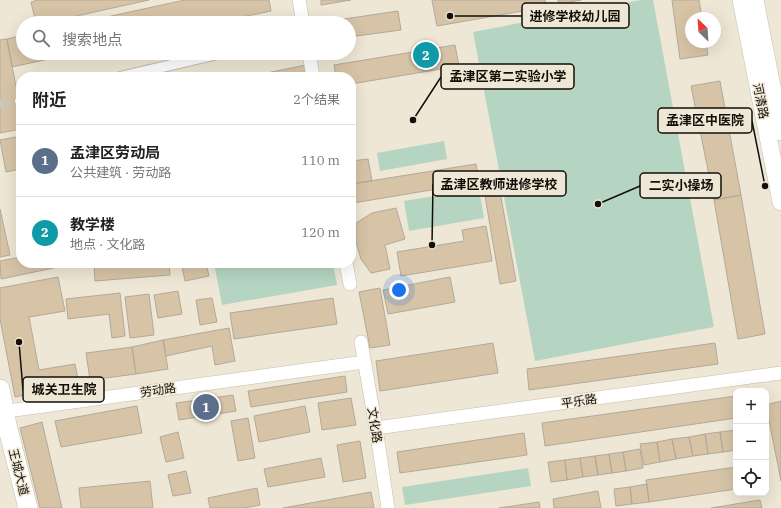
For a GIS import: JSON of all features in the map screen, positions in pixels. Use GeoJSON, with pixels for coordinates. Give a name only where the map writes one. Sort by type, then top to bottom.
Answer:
{"type":"FeatureCollection","features":[{"type":"Feature","properties":{"kind":"main road","name":"王城大道"},"geometry":{"type":"LineString","coordinates":[[0,389],[2,412],[28,508]]}},
{"type":"Feature","properties":{"kind":"main road","name":"王城大道"},"geometry":{"type":"LineString","coordinates":[[0,434],[18,508]]}},
{"type":"Feature","properties":{"kind":"street"},"geometry":{"type":"LineString","coordinates":[[299,0],[302,16]]}},
{"type":"Feature","properties":{"kind":"street","name":"河清路"},"geometry":{"type":"LineString","coordinates":[[741,0],[781,202]]}},
{"type":"Feature","properties":{"kind":"street","name":"河清路"},"geometry":{"type":"LineString","coordinates":[[755,0],[781,132]]}},
{"type":"Feature","properties":{"kind":"street"},"geometry":{"type":"LineString","coordinates":[[141,72],[192,60]]}},
{"type":"Feature","properties":{"kind":"street"},"geometry":{"type":"LineString","coordinates":[[310,60],[312,72]]}},
{"type":"Feature","properties":{"kind":"street"},"geometry":{"type":"LineString","coordinates":[[347,268],[350,284]]}},
{"type":"Feature","properties":{"kind":"street","name":"文化路"},"geometry":{"type":"LineString","coordinates":[[361,342],[388,508]]}},
{"type":"Feature","properties":{"kind":"street","name":"劳动路"},"geometry":{"type":"LineString","coordinates":[[2,412],[364,362]]}},
{"type":"Feature","properties":{"kind":"street","name":"平乐路"},"geometry":{"type":"LineString","coordinates":[[376,428],[781,373]]}},
{"type":"Feature","properties":{"kind":"green space"},"geometry":{"type":"Polygon","coordinates":[[[641,0],[653,0],[714,327],[535,361],[473,32],[641,0]]]}},
{"type":"Feature","properties":{"kind":"green space"},"geometry":{"type":"Polygon","coordinates":[[[444,141],[447,159],[380,171],[377,153],[444,141]]]}},
{"type":"Feature","properties":{"kind":"green space"},"geometry":{"type":"Polygon","coordinates":[[[479,189],[484,218],[409,231],[404,201],[479,189]]]}},
{"type":"Feature","properties":{"kind":"green space"},"geometry":{"type":"Polygon","coordinates":[[[215,268],[334,268],[337,285],[222,305],[215,268]]]}},
{"type":"Feature","properties":{"kind":"green space"},"geometry":{"type":"Polygon","coordinates":[[[528,468],[531,486],[405,505],[402,487],[528,468]]]}},
{"type":"Feature","properties":{"kind":"building"},"geometry":{"type":"Polygon","coordinates":[[[38,0],[149,0],[77,16],[34,16],[31,2],[38,0]]]}},
{"type":"Feature","properties":{"kind":"building"},"geometry":{"type":"Polygon","coordinates":[[[185,0],[269,0],[271,11],[247,16],[111,16],[185,0]]]}},
{"type":"Feature","properties":{"kind":"building"},"geometry":{"type":"Polygon","coordinates":[[[321,0],[351,0],[321,5],[321,0]]]}},
{"type":"Feature","properties":{"kind":"building"},"geometry":{"type":"Polygon","coordinates":[[[432,0],[545,0],[546,7],[437,26],[432,0]]]}},
{"type":"Feature","properties":{"kind":"building"},"geometry":{"type":"Polygon","coordinates":[[[558,0],[581,0],[559,4],[558,0]]]}},
{"type":"Feature","properties":{"kind":"building"},"geometry":{"type":"Polygon","coordinates":[[[672,0],[699,0],[701,12],[685,12],[685,48],[707,48],[708,55],[680,59],[672,0]]]}},
{"type":"Feature","properties":{"kind":"building"},"geometry":{"type":"Polygon","coordinates":[[[398,11],[401,30],[356,36],[356,17],[398,11]]]}},
{"type":"Feature","properties":{"kind":"building"},"geometry":{"type":"Polygon","coordinates":[[[16,37],[16,60],[44,60],[12,67],[7,39],[16,37]]]}},
{"type":"Feature","properties":{"kind":"building"},"geometry":{"type":"Polygon","coordinates":[[[7,39],[16,87],[16,130],[0,133],[0,40],[7,39]]]}},
{"type":"Feature","properties":{"kind":"building"},"geometry":{"type":"Polygon","coordinates":[[[455,45],[459,66],[356,83],[356,72],[335,72],[334,65],[455,45]]]}},
{"type":"Feature","properties":{"kind":"building"},"geometry":{"type":"Polygon","coordinates":[[[306,65],[308,72],[272,72],[306,65]]]}},
{"type":"Feature","properties":{"kind":"building"},"geometry":{"type":"Polygon","coordinates":[[[720,81],[741,195],[714,200],[691,86],[720,81]]]}},
{"type":"Feature","properties":{"kind":"building"},"geometry":{"type":"Polygon","coordinates":[[[16,137],[16,170],[6,172],[0,140],[16,137]]]}},
{"type":"Feature","properties":{"kind":"building"},"geometry":{"type":"Polygon","coordinates":[[[368,159],[372,181],[356,183],[356,160],[368,159]]]}},
{"type":"Feature","properties":{"kind":"building"},"geometry":{"type":"Polygon","coordinates":[[[476,164],[479,182],[356,202],[356,183],[476,164]]]}},
{"type":"Feature","properties":{"kind":"building"},"geometry":{"type":"Polygon","coordinates":[[[497,175],[516,281],[500,284],[482,178],[497,175]]]}},
{"type":"Feature","properties":{"kind":"building"},"geometry":{"type":"Polygon","coordinates":[[[741,195],[765,334],[738,339],[714,200],[741,195]]]}},
{"type":"Feature","properties":{"kind":"building"},"geometry":{"type":"Polygon","coordinates":[[[396,208],[405,239],[385,245],[390,269],[371,273],[361,259],[356,242],[356,223],[372,213],[396,208]]]}},
{"type":"Feature","properties":{"kind":"building"},"geometry":{"type":"Polygon","coordinates":[[[0,209],[10,255],[0,257],[0,209]]]}},
{"type":"Feature","properties":{"kind":"building"},"geometry":{"type":"Polygon","coordinates":[[[486,226],[492,261],[401,276],[397,252],[464,241],[462,230],[486,226]]]}},
{"type":"Feature","properties":{"kind":"building"},"geometry":{"type":"Polygon","coordinates":[[[16,258],[16,268],[53,268],[1,279],[0,261],[16,258]]]}},
{"type":"Feature","properties":{"kind":"building"},"geometry":{"type":"Polygon","coordinates":[[[94,268],[169,268],[170,275],[95,281],[94,268]]]}},
{"type":"Feature","properties":{"kind":"building"},"geometry":{"type":"Polygon","coordinates":[[[182,268],[207,268],[209,276],[185,281],[182,268]]]}},
{"type":"Feature","properties":{"kind":"building"},"geometry":{"type":"Polygon","coordinates":[[[58,277],[65,311],[29,317],[39,370],[75,364],[79,385],[15,397],[0,319],[0,288],[58,277]]]}},
{"type":"Feature","properties":{"kind":"building"},"geometry":{"type":"Polygon","coordinates":[[[450,277],[455,302],[388,314],[383,290],[450,277]]]}},
{"type":"Feature","properties":{"kind":"building"},"geometry":{"type":"Polygon","coordinates":[[[380,288],[390,345],[370,348],[359,292],[380,288]]]}},
{"type":"Feature","properties":{"kind":"building"},"geometry":{"type":"Polygon","coordinates":[[[178,291],[182,314],[158,318],[154,295],[178,291]]]}},
{"type":"Feature","properties":{"kind":"building"},"geometry":{"type":"Polygon","coordinates":[[[120,293],[125,336],[112,338],[109,314],[68,319],[66,299],[120,293]]]}},
{"type":"Feature","properties":{"kind":"building"},"geometry":{"type":"Polygon","coordinates":[[[149,294],[154,335],[130,338],[125,297],[149,294]]]}},
{"type":"Feature","properties":{"kind":"building"},"geometry":{"type":"Polygon","coordinates":[[[212,298],[217,322],[200,325],[196,300],[212,298]]]}},
{"type":"Feature","properties":{"kind":"building"},"geometry":{"type":"Polygon","coordinates":[[[333,298],[337,324],[234,339],[230,313],[333,298]]]}},
{"type":"Feature","properties":{"kind":"building"},"geometry":{"type":"Polygon","coordinates":[[[229,328],[235,361],[215,365],[212,346],[166,356],[163,340],[229,328]]]}},
{"type":"Feature","properties":{"kind":"building"},"geometry":{"type":"Polygon","coordinates":[[[163,340],[168,369],[136,374],[132,347],[163,340]]]}},
{"type":"Feature","properties":{"kind":"building"},"geometry":{"type":"Polygon","coordinates":[[[493,343],[498,373],[380,391],[376,361],[493,343]]]}},
{"type":"Feature","properties":{"kind":"building"},"geometry":{"type":"Polygon","coordinates":[[[715,343],[718,364],[529,390],[527,369],[715,343]]]}},
{"type":"Feature","properties":{"kind":"building"},"geometry":{"type":"Polygon","coordinates":[[[132,347],[136,374],[90,380],[86,353],[132,347]]]}},
{"type":"Feature","properties":{"kind":"building"},"geometry":{"type":"Polygon","coordinates":[[[345,376],[347,392],[251,407],[248,391],[345,376]]]}},
{"type":"Feature","properties":{"kind":"building"},"geometry":{"type":"Polygon","coordinates":[[[233,395],[236,411],[179,420],[176,403],[233,395]]]}},
{"type":"Feature","properties":{"kind":"building"},"geometry":{"type":"Polygon","coordinates":[[[733,396],[733,418],[545,446],[542,423],[733,396]]]}},
{"type":"Feature","properties":{"kind":"building"},"geometry":{"type":"Polygon","coordinates":[[[351,398],[356,425],[322,430],[318,403],[351,398]]]}},
{"type":"Feature","properties":{"kind":"building"},"geometry":{"type":"Polygon","coordinates":[[[781,401],[781,481],[769,420],[769,404],[781,401]]]}},
{"type":"Feature","properties":{"kind":"building"},"geometry":{"type":"Polygon","coordinates":[[[137,406],[142,433],[61,447],[55,421],[137,406]]]}},
{"type":"Feature","properties":{"kind":"building"},"geometry":{"type":"Polygon","coordinates":[[[305,406],[310,432],[259,442],[254,416],[305,406]]]}},
{"type":"Feature","properties":{"kind":"building"},"geometry":{"type":"Polygon","coordinates":[[[248,418],[255,458],[238,461],[231,421],[248,418]]]}},
{"type":"Feature","properties":{"kind":"building"},"geometry":{"type":"Polygon","coordinates":[[[42,422],[62,508],[40,508],[20,428],[42,422]]]}},
{"type":"Feature","properties":{"kind":"building"},"geometry":{"type":"Polygon","coordinates":[[[733,430],[733,450],[723,452],[720,432],[733,430]]]}},
{"type":"Feature","properties":{"kind":"building"},"geometry":{"type":"Polygon","coordinates":[[[178,432],[184,458],[166,462],[160,437],[178,432]]]}},
{"type":"Feature","properties":{"kind":"building"},"geometry":{"type":"Polygon","coordinates":[[[720,432],[723,452],[708,454],[705,434],[720,432]]]}},
{"type":"Feature","properties":{"kind":"building"},"geometry":{"type":"Polygon","coordinates":[[[524,433],[527,455],[400,473],[397,452],[524,433]]]}},
{"type":"Feature","properties":{"kind":"building"},"geometry":{"type":"Polygon","coordinates":[[[705,434],[708,454],[693,456],[689,437],[705,434]]]}},
{"type":"Feature","properties":{"kind":"building"},"geometry":{"type":"Polygon","coordinates":[[[689,437],[693,456],[676,459],[672,439],[689,437]]]}},
{"type":"Feature","properties":{"kind":"building"},"geometry":{"type":"Polygon","coordinates":[[[672,439],[676,459],[660,462],[657,442],[672,439]]]}},
{"type":"Feature","properties":{"kind":"building"},"geometry":{"type":"Polygon","coordinates":[[[360,441],[366,478],[343,482],[337,445],[360,441]]]}},
{"type":"Feature","properties":{"kind":"building"},"geometry":{"type":"Polygon","coordinates":[[[657,442],[660,462],[644,465],[640,444],[657,442]]]}},
{"type":"Feature","properties":{"kind":"building"},"geometry":{"type":"Polygon","coordinates":[[[640,449],[643,468],[626,471],[623,452],[640,449]]]}},
{"type":"Feature","properties":{"kind":"building"},"geometry":{"type":"Polygon","coordinates":[[[623,452],[626,471],[612,473],[609,454],[623,452]]]}},
{"type":"Feature","properties":{"kind":"building"},"geometry":{"type":"Polygon","coordinates":[[[609,454],[612,473],[598,475],[595,456],[609,454]]]}},
{"type":"Feature","properties":{"kind":"building"},"geometry":{"type":"Polygon","coordinates":[[[595,456],[598,475],[583,477],[580,458],[595,456]]]}},
{"type":"Feature","properties":{"kind":"building"},"geometry":{"type":"Polygon","coordinates":[[[321,458],[325,477],[268,487],[264,469],[321,458]]]}},
{"type":"Feature","properties":{"kind":"building"},"geometry":{"type":"Polygon","coordinates":[[[580,458],[583,477],[567,480],[565,460],[580,458]]]}},
{"type":"Feature","properties":{"kind":"building"},"geometry":{"type":"Polygon","coordinates":[[[565,460],[567,480],[551,482],[548,462],[565,460]]]}},
{"type":"Feature","properties":{"kind":"building"},"geometry":{"type":"Polygon","coordinates":[[[733,467],[733,489],[649,502],[646,480],[733,467]]]}},
{"type":"Feature","properties":{"kind":"building"},"geometry":{"type":"Polygon","coordinates":[[[186,471],[191,493],[173,496],[168,475],[186,471]]]}},
{"type":"Feature","properties":{"kind":"building"},"geometry":{"type":"Polygon","coordinates":[[[150,481],[153,508],[81,508],[79,488],[150,481]]]}},
{"type":"Feature","properties":{"kind":"building"},"geometry":{"type":"Polygon","coordinates":[[[647,484],[649,502],[632,504],[630,487],[647,484]]]}},
{"type":"Feature","properties":{"kind":"building"},"geometry":{"type":"Polygon","coordinates":[[[630,487],[632,504],[616,506],[614,489],[630,487]]]}},
{"type":"Feature","properties":{"kind":"building"},"geometry":{"type":"Polygon","coordinates":[[[257,488],[260,505],[244,508],[210,508],[208,498],[257,488]]]}},
{"type":"Feature","properties":{"kind":"building"},"geometry":{"type":"Polygon","coordinates":[[[598,491],[601,508],[554,508],[553,499],[598,491]]]}},
{"type":"Feature","properties":{"kind":"building"},"geometry":{"type":"Polygon","coordinates":[[[371,492],[374,508],[283,508],[371,492]]]}},
{"type":"Feature","properties":{"kind":"building"},"geometry":{"type":"Polygon","coordinates":[[[760,500],[762,508],[711,508],[760,500]]]}},
{"type":"Feature","properties":{"kind":"building"},"geometry":{"type":"Polygon","coordinates":[[[539,502],[540,508],[499,508],[539,502]]]}},
{"type":"Feature","properties":{"kind":"tunnel"},"geometry":{"type":"LineString","coordinates":[[0,105],[16,102]]}},
{"type":"Feature","properties":{"kind":"place","name":"进修学校幼儿园"},"geometry":{"type":"Point","coordinates":[450,16]}},
{"type":"Feature","properties":{"kind":"place","name":"教学楼"},"geometry":{"type":"Point","coordinates":[426,55]}},
{"type":"Feature","properties":{"kind":"place","name":"孟津区第二实验小学"},"geometry":{"type":"Point","coordinates":[413,120]}},
{"type":"Feature","properties":{"kind":"place","name":"孟津区中医院"},"geometry":{"type":"Point","coordinates":[765,186]}},
{"type":"Feature","properties":{"kind":"place","name":"二实小操场"},"geometry":{"type":"Point","coordinates":[598,204]}},
{"type":"Feature","properties":{"kind":"place","name":"孟津区教师进修学校"},"geometry":{"type":"Point","coordinates":[432,245]}},
{"type":"Feature","properties":{"kind":"place","name":"城关卫生院"},"geometry":{"type":"Point","coordinates":[19,342]}},
{"type":"Feature","properties":{"kind":"place","name":"孟津区劳动局"},"geometry":{"type":"Point","coordinates":[206,407]}}]}
